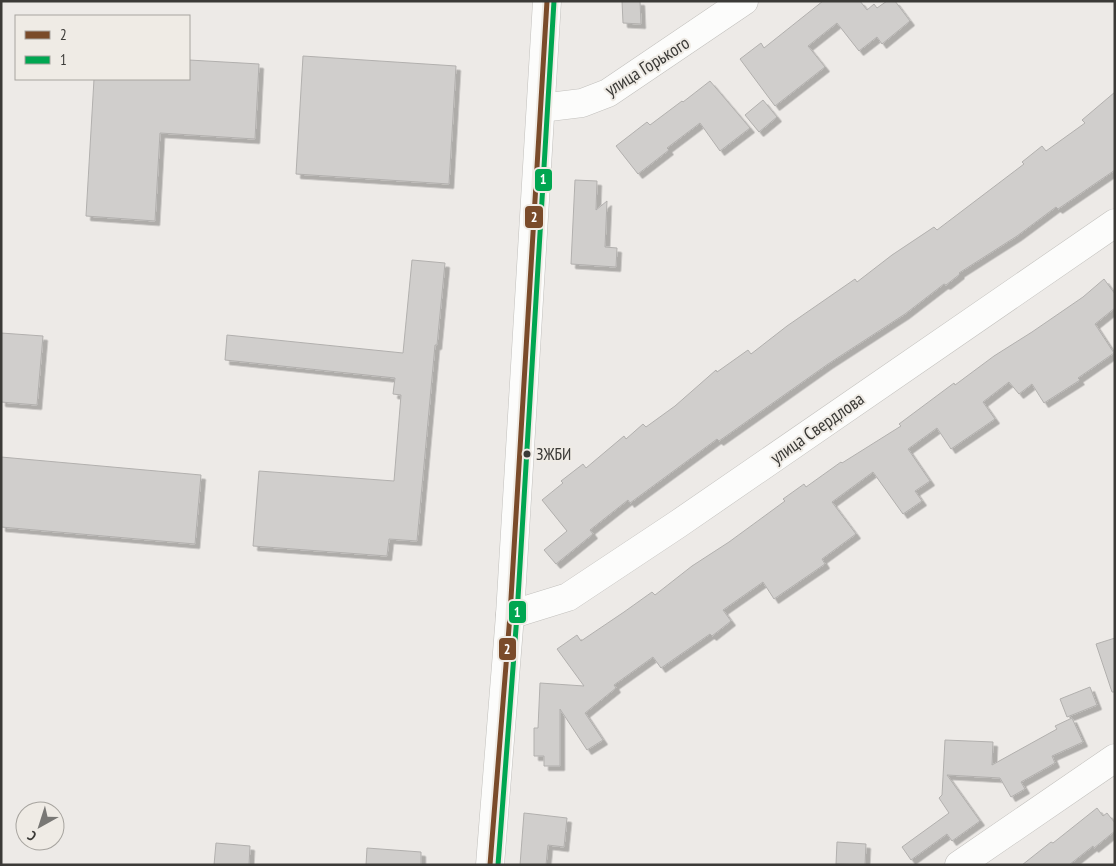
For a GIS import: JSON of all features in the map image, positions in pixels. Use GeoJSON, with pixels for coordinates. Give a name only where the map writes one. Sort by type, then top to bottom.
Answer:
{"type":"FeatureCollection","features":[{"type":"Feature","properties":{"kind":"street"},"geometry":{"type":"LineString","coordinates":[[490,865],[510,615],[548,1]]}},
{"type":"Feature","properties":{"kind":"street","name":"улица Горького"},"geometry":{"type":"LineString","coordinates":[[541,108],[582,103],[608,93],[744,1]]}},
{"type":"Feature","properties":{"kind":"street","name":"улица Свердлова"},"geometry":{"type":"LineString","coordinates":[[510,615],[568,597],[686,519],[1115,224]]}},
{"type":"Feature","properties":{"kind":"street"},"geometry":{"type":"LineString","coordinates":[[959,865],[1115,758]]}},
{"type":"Feature","properties":{"kind":"building"},"geometry":{"type":"Polygon","coordinates":[[[622,1],[640,1],[641,24],[623,23],[622,1]]]}},
{"type":"Feature","properties":{"kind":"building"},"geometry":{"type":"Polygon","coordinates":[[[823,1],[860,1],[867,10],[874,4],[877,8],[887,1],[895,1],[910,21],[882,44],[877,37],[859,51],[837,23],[808,46],[825,67],[775,106],[740,59],[761,43],[764,48],[823,1]]]}},
{"type":"Feature","properties":{"kind":"building"},"geometry":{"type":"Polygon","coordinates":[[[303,56],[456,66],[449,184],[296,174],[303,56]]]}},
{"type":"Feature","properties":{"kind":"building"},"geometry":{"type":"Polygon","coordinates":[[[190,60],[259,64],[255,139],[160,133],[155,221],[86,216],[94,80],[190,80],[190,60]]]}},
{"type":"Feature","properties":{"kind":"building"},"geometry":{"type":"Polygon","coordinates":[[[710,81],[750,128],[720,151],[700,123],[667,148],[669,150],[638,174],[616,146],[647,122],[650,125],[710,81]]]}},
{"type":"Feature","properties":{"kind":"building"},"geometry":{"type":"Polygon","coordinates":[[[1115,92],[1115,170],[1058,209],[1056,207],[1017,236],[959,273],[946,285],[944,284],[905,314],[828,364],[719,441],[717,439],[630,503],[628,500],[590,530],[593,534],[556,564],[544,550],[567,531],[542,500],[563,483],[561,481],[583,464],[586,468],[624,436],[626,439],[643,424],[646,427],[675,406],[716,370],[717,372],[748,350],[751,354],[787,326],[855,279],[857,282],[892,255],[934,227],[937,230],[1024,164],[1022,162],[1042,146],[1046,151],[1085,123],[1082,120],[1115,92]]]}},
{"type":"Feature","properties":{"kind":"building"},"geometry":{"type":"Polygon","coordinates":[[[763,100],[777,117],[759,132],[745,115],[763,100]]]}},
{"type":"Feature","properties":{"kind":"building"},"geometry":{"type":"Polygon","coordinates":[[[575,180],[597,181],[596,210],[607,201],[605,247],[617,248],[616,267],[571,264],[575,180]]]}},
{"type":"Feature","properties":{"kind":"building"},"geometry":{"type":"Polygon","coordinates":[[[412,260],[445,263],[437,345],[435,345],[417,541],[389,539],[387,556],[253,546],[259,471],[394,481],[401,395],[393,394],[395,378],[225,360],[227,335],[403,353],[412,260]]]}},
{"type":"Feature","properties":{"kind":"building"},"geometry":{"type":"Polygon","coordinates":[[[1104,279],[1115,294],[1115,308],[1095,324],[1114,353],[1078,378],[1080,380],[1044,403],[1032,384],[1019,394],[1009,382],[983,402],[995,419],[951,449],[937,428],[908,449],[930,481],[915,491],[922,501],[903,514],[873,472],[832,502],[856,534],[822,559],[825,564],[774,599],[763,582],[723,610],[731,621],[712,636],[710,634],[661,668],[653,657],[614,685],[616,688],[585,713],[603,740],[587,750],[560,709],[560,766],[544,766],[544,756],[534,756],[534,728],[538,728],[540,683],[584,686],[557,649],[577,635],[581,641],[652,592],[655,595],[692,566],[729,542],[785,501],[783,499],[804,484],[806,487],[841,462],[901,426],[899,424],[954,383],[955,385],[994,356],[1083,297],[1104,279]]]}},
{"type":"Feature","properties":{"kind":"building"},"geometry":{"type":"Polygon","coordinates":[[[1,333],[43,336],[37,405],[1,402],[1,333]]]}},
{"type":"Feature","properties":{"kind":"building"},"geometry":{"type":"Polygon","coordinates":[[[1,457],[201,475],[195,544],[1,527],[1,457]]]}},
{"type":"Feature","properties":{"kind":"building"},"geometry":{"type":"Polygon","coordinates":[[[1115,638],[1115,692],[1112,692],[1096,644],[1115,638]]]}},
{"type":"Feature","properties":{"kind":"building"},"geometry":{"type":"Polygon","coordinates":[[[1090,687],[1097,705],[1067,717],[1060,699],[1090,687]]]}},
{"type":"Feature","properties":{"kind":"building"},"geometry":{"type":"Polygon","coordinates":[[[1072,718],[1083,742],[1052,756],[1055,763],[1021,782],[1025,789],[1011,797],[1000,778],[947,775],[980,821],[952,841],[947,834],[911,860],[902,847],[949,813],[939,798],[942,795],[945,740],[993,742],[992,765],[1057,729],[1055,726],[1072,718]]]}},
{"type":"Feature","properties":{"kind":"building"},"geometry":{"type":"Polygon","coordinates":[[[1097,808],[1103,816],[1107,813],[1115,823],[1115,831],[1094,848],[1093,846],[1069,865],[1022,865],[1051,842],[1053,843],[1097,808]]]}},
{"type":"Feature","properties":{"kind":"building"},"geometry":{"type":"Polygon","coordinates":[[[524,813],[567,818],[564,847],[548,845],[546,865],[520,865],[524,813]]]}},
{"type":"Feature","properties":{"kind":"building"},"geometry":{"type":"Polygon","coordinates":[[[837,842],[866,844],[865,865],[836,864],[837,842]]]}},
{"type":"Feature","properties":{"kind":"building"},"geometry":{"type":"Polygon","coordinates":[[[216,843],[250,846],[249,865],[214,865],[216,843]]]}},
{"type":"Feature","properties":{"kind":"building"},"geometry":{"type":"Polygon","coordinates":[[[367,848],[421,852],[421,865],[366,865],[367,848]]]}},
{"type":"Feature","properties":{"kind":"transit line","name":"2"},"geometry":{"type":"LineString","coordinates":[[490,865],[510,615],[547,1]]}},
{"type":"Feature","properties":{"kind":"transit line","name":"1"},"geometry":{"type":"LineString","coordinates":[[498,865],[517,615],[554,1]]}},
{"type":"Feature","properties":{"kind":"place","name":"ЗЖБИ"},"geometry":{"type":"Point","coordinates":[527,454]}}]}
